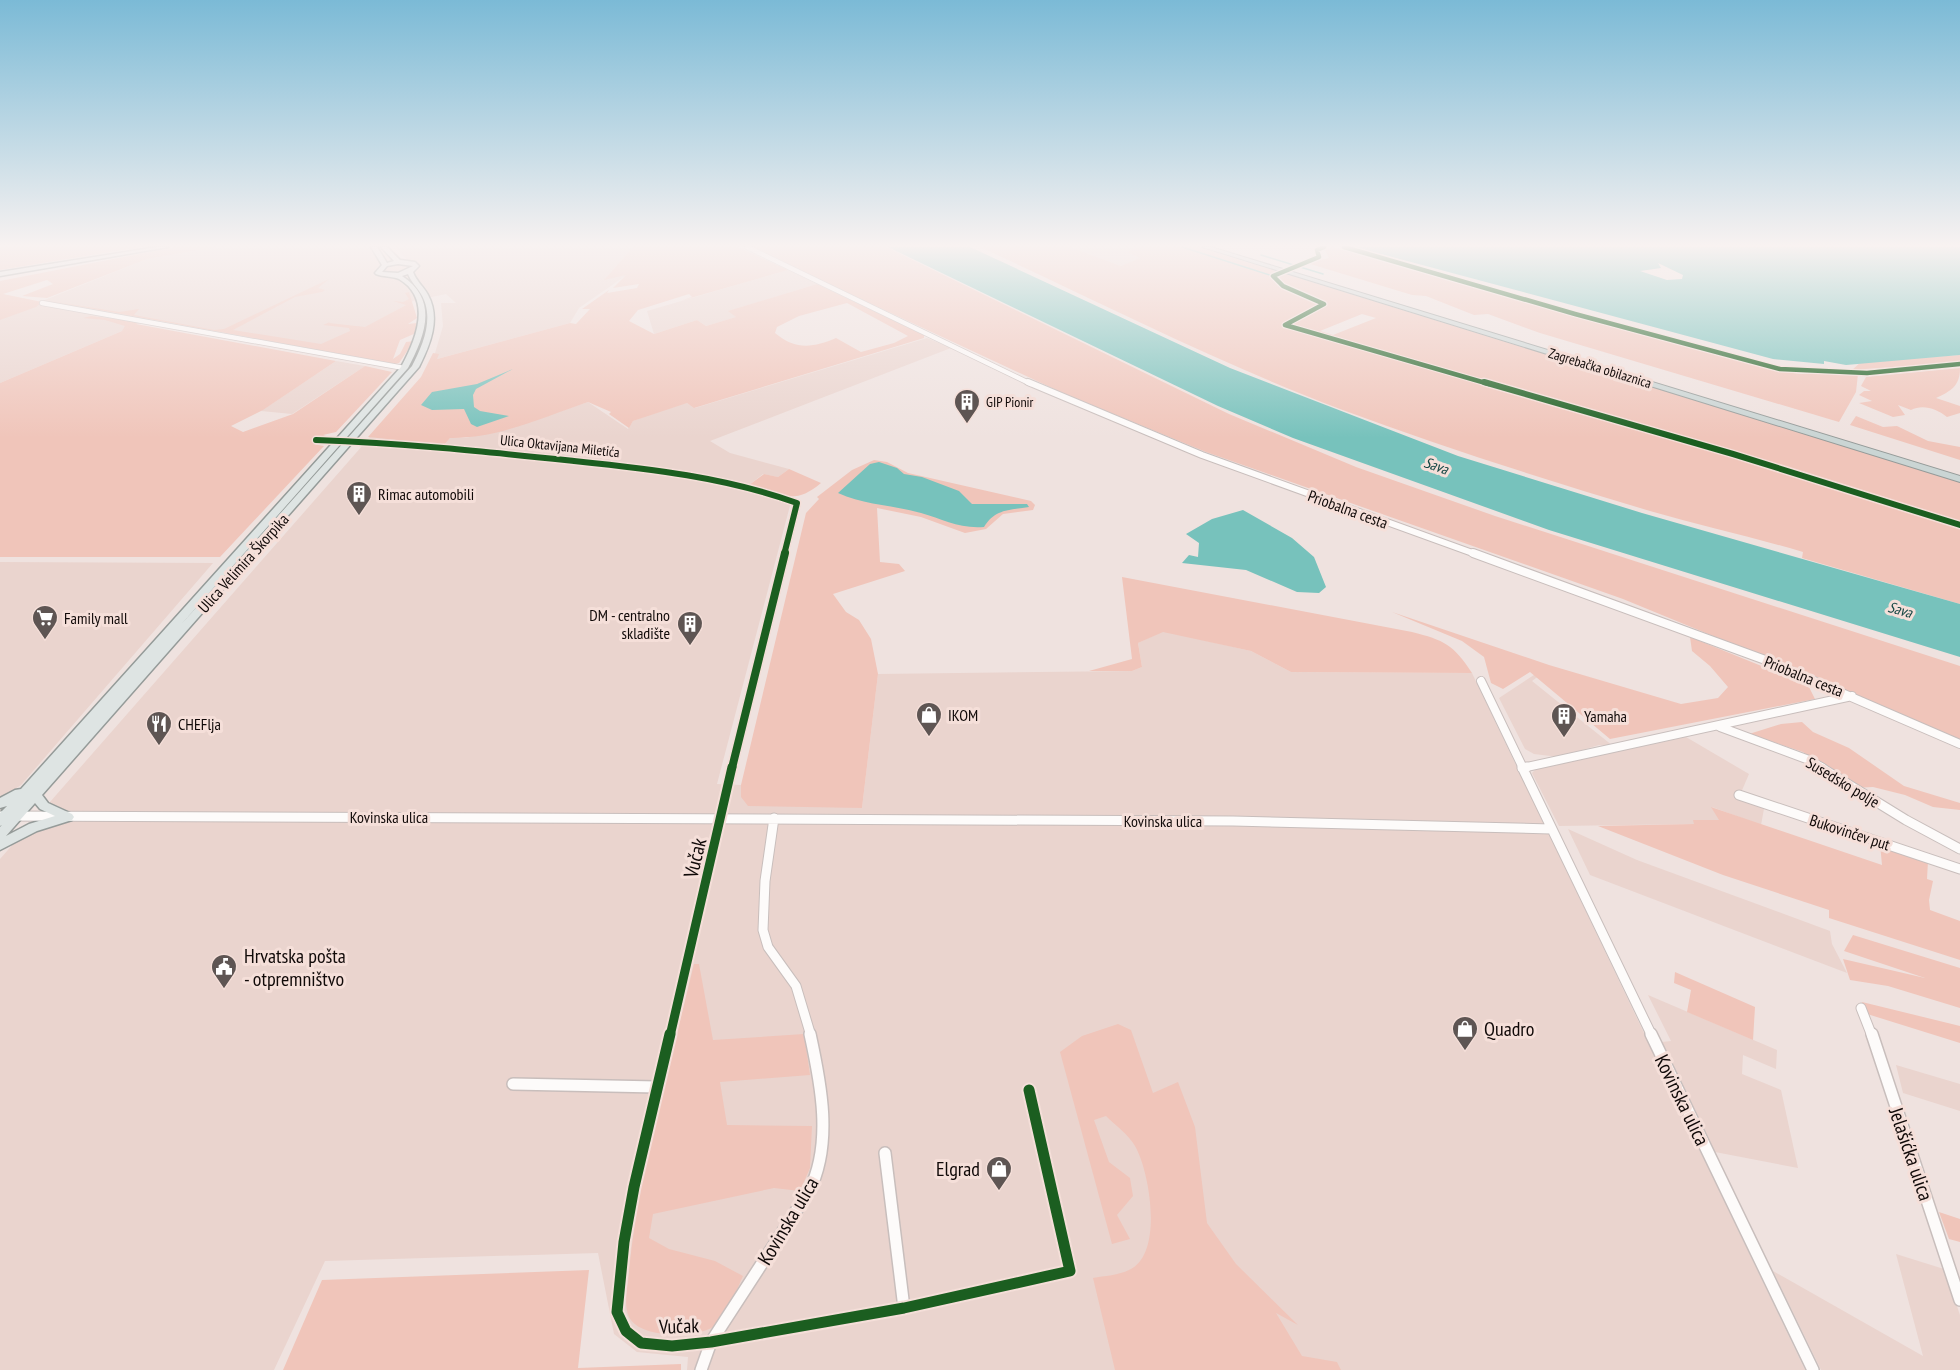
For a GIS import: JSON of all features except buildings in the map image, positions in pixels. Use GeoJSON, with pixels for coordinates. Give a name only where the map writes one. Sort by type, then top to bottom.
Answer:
{"type":"FeatureCollection","features":[{"type":"Feature","properties":{"kind":"highway","name":"Zagrebačka obilaznica"},"geometry":{"type":"LineString","coordinates":[[1414,311],[1960,478]]}},
{"type":"Feature","properties":{"kind":"highway","name":"Zagrebačka obilaznica"},"geometry":{"type":"LineString","coordinates":[[1426,311],[1960,473]]}},
{"type":"Feature","properties":{"kind":"main road","name":"Ulica Velimira Škorpika"},"geometry":{"type":"LineString","coordinates":[[0,836],[17,817],[34,790],[344,441],[404,368],[421,336],[423,316],[421,311]]}},
{"type":"Feature","properties":{"kind":"main road","name":"Ulica Velimira Škorpika"},"geometry":{"type":"LineString","coordinates":[[344,441],[406,377],[426,346],[430,328],[429,311]]}},
{"type":"Feature","properties":{"kind":"main road","name":"Ulica Velimira Škorpika"},"geometry":{"type":"LineString","coordinates":[[1,814],[34,790]]}},
{"type":"Feature","properties":{"kind":"main road"},"geometry":{"type":"LineString","coordinates":[[34,790],[44,806],[68,817]]}},
{"type":"Feature","properties":{"kind":"main road"},"geometry":{"type":"LineString","coordinates":[[0,845],[33,827],[68,817]]}},
{"type":"Feature","properties":{"kind":"street"},"geometry":{"type":"LineString","coordinates":[[86,311],[404,368]]}},
{"type":"Feature","properties":{"kind":"street","name":"Priobalna cesta"},"geometry":{"type":"LineString","coordinates":[[880,311],[1031,384],[1193,451],[1314,497],[1637,611],[1852,696],[1960,744]]}},
{"type":"Feature","properties":{"kind":"street","name":"Ulica Oktavijana Miletića"},"geometry":{"type":"LineString","coordinates":[[316,440],[540,457],[677,473],[735,485],[796,503]]}},
{"type":"Feature","properties":{"kind":"street","name":"Vučak"},"geometry":{"type":"LineString","coordinates":[[796,503],[657,1087],[628,1220],[617,1312],[626,1331],[641,1343],[672,1346],[711,1342],[904,1308],[1070,1271],[1029,1090]]}},
{"type":"Feature","properties":{"kind":"street","name":"Kovinska ulica"},"geometry":{"type":"LineString","coordinates":[[1481,681],[1813,1370]]}},
{"type":"Feature","properties":{"kind":"street"},"geometry":{"type":"LineString","coordinates":[[1522,768],[1720,727],[1852,696]]}},
{"type":"Feature","properties":{"kind":"street","name":"Susedsko polje"},"geometry":{"type":"LineString","coordinates":[[1720,727],[1809,760],[1960,849]]}},
{"type":"Feature","properties":{"kind":"street","name":"Bukovinčev put"},"geometry":{"type":"LineString","coordinates":[[1739,795],[1960,869]]}},
{"type":"Feature","properties":{"kind":"street","name":"Kovinska ulica"},"geometry":{"type":"LineString","coordinates":[[1,814],[17,817],[1233,821],[1551,829]]}},
{"type":"Feature","properties":{"kind":"street","name":"Kovinska ulica"},"geometry":{"type":"LineString","coordinates":[[701,1370],[711,1342],[810,1191],[821,1165],[823,1136],[820,1097],[805,1008],[795,984],[765,940],[767,868],[774,818]]}},
{"type":"Feature","properties":{"kind":"street","name":"Jelašićka ulica"},"geometry":{"type":"LineString","coordinates":[[1861,1008],[1884,1065],[1894,1105],[1960,1299]]}},
{"type":"Feature","properties":{"kind":"street"},"geometry":{"type":"LineString","coordinates":[[513,1084],[657,1087]]}},
{"type":"Feature","properties":{"kind":"street"},"geometry":{"type":"LineString","coordinates":[[885,1153],[904,1308]]}},
{"type":"Feature","properties":{"kind":"shaded area"},"geometry":{"type":"Polygon","coordinates":[[[0,311],[25,311],[0,320],[0,311]]]}},
{"type":"Feature","properties":{"kind":"shaded area"},"geometry":{"type":"Polygon","coordinates":[[[18,311],[395,311],[324,351],[150,319],[0,383],[0,318],[18,311]]]}},
{"type":"Feature","properties":{"kind":"shaded area"},"geometry":{"type":"Polygon","coordinates":[[[104,311],[137,311],[134,315],[214,330],[224,329],[262,311],[269,311],[233,330],[321,344],[350,331],[349,328],[323,325],[330,322],[365,327],[395,311],[415,311],[417,318],[408,324],[417,323],[416,333],[400,340],[393,359],[400,354],[406,342],[414,341],[399,363],[395,364],[104,311]]]}},
{"type":"Feature","properties":{"kind":"shaded area"},"geometry":{"type":"Polygon","coordinates":[[[442,311],[577,311],[570,323],[433,360],[443,326],[442,311]]]}},
{"type":"Feature","properties":{"kind":"shaded area"},"geometry":{"type":"Polygon","coordinates":[[[588,311],[637,311],[629,321],[654,334],[697,320],[706,326],[736,317],[728,311],[818,311],[799,316],[777,327],[775,333],[782,339],[804,346],[820,344],[836,338],[861,352],[894,343],[908,336],[862,311],[874,311],[924,335],[924,338],[694,408],[687,403],[633,421],[629,428],[609,414],[611,412],[588,402],[503,431],[450,438],[444,445],[368,437],[421,377],[433,353],[439,354],[437,359],[570,323],[576,324],[588,311]]]}},
{"type":"Feature","properties":{"kind":"shaded area"},"geometry":{"type":"Polygon","coordinates":[[[647,311],[729,311],[737,317],[706,326],[697,320],[654,334],[647,311]]]}},
{"type":"Feature","properties":{"kind":"shaded area"},"geometry":{"type":"Polygon","coordinates":[[[886,311],[1017,311],[1229,414],[1356,467],[1495,516],[1960,666],[1960,742],[1866,699],[1623,599],[1206,452],[1067,395],[886,311]]]}},
{"type":"Feature","properties":{"kind":"shaded area"},"geometry":{"type":"Polygon","coordinates":[[[1115,311],[1405,311],[1960,482],[1960,604],[1802,558],[1803,552],[1669,516],[1455,450],[1294,391],[1115,311]],[[1362,314],[1320,331],[1333,335],[1376,318],[1362,314]]]}},
{"type":"Feature","properties":{"kind":"shaded area"},"geometry":{"type":"Polygon","coordinates":[[[1464,311],[1560,311],[1778,371],[1801,374],[1858,374],[1856,392],[1839,422],[1540,333],[1488,314],[1474,315],[1464,311]]]}},
{"type":"Feature","properties":{"kind":"shaded area"},"geometry":{"type":"Polygon","coordinates":[[[96,315],[336,361],[263,410],[231,426],[243,432],[293,414],[365,366],[392,372],[336,432],[323,435],[329,437],[322,444],[313,444],[324,446],[220,557],[0,557],[0,383],[122,331],[125,326],[105,320],[83,318],[91,316],[115,319],[96,315]]]}},
{"type":"Feature","properties":{"kind":"shaded area"},"geometry":{"type":"Polygon","coordinates":[[[927,338],[951,348],[710,441],[730,453],[789,469],[778,477],[763,474],[745,488],[792,498],[717,784],[741,785],[741,796],[862,808],[878,674],[1132,671],[1142,667],[1138,643],[1163,631],[1251,651],[1291,672],[1472,673],[1805,1370],[687,1370],[688,1357],[637,1352],[614,1334],[598,1253],[325,1261],[274,1370],[0,1370],[0,859],[370,437],[444,445],[450,438],[466,438],[535,420],[588,402],[628,429],[633,421],[677,404],[687,403],[695,408],[927,338]]]}},
{"type":"Feature","properties":{"kind":"shaded area"},"geometry":{"type":"Polygon","coordinates":[[[1960,355],[1960,362],[1852,370],[1861,362],[1960,355]]]}},
{"type":"Feature","properties":{"kind":"shaded area"},"geometry":{"type":"Polygon","coordinates":[[[336,361],[365,366],[292,414],[261,411],[336,361]]]}},
{"type":"Feature","properties":{"kind":"shaded area"},"geometry":{"type":"Polygon","coordinates":[[[1960,368],[1960,374],[1954,387],[1936,398],[1960,406],[1960,413],[1947,417],[1930,408],[1920,407],[1911,410],[1898,405],[1905,415],[1893,417],[1859,403],[1872,401],[1859,395],[1864,391],[1871,391],[1861,386],[1866,377],[1960,368]]]}},
{"type":"Feature","properties":{"kind":"shaded area"},"geometry":{"type":"Polygon","coordinates":[[[1856,416],[1883,427],[1897,426],[1928,441],[1960,447],[1960,460],[1850,425],[1856,416]]]}},
{"type":"Feature","properties":{"kind":"shaded area"},"geometry":{"type":"Polygon","coordinates":[[[874,460],[887,462],[908,473],[1031,501],[1035,505],[1033,510],[1003,514],[986,529],[965,533],[921,517],[877,508],[880,562],[899,564],[905,571],[833,594],[846,612],[859,620],[871,639],[878,674],[862,808],[748,806],[741,797],[741,785],[806,513],[819,499],[817,497],[852,470],[874,460]]]}},
{"type":"Feature","properties":{"kind":"shaded area"},"geometry":{"type":"Polygon","coordinates":[[[789,469],[821,483],[802,495],[794,496],[786,496],[749,485],[764,474],[778,477],[789,469]]]}},
{"type":"Feature","properties":{"kind":"shaded area"},"geometry":{"type":"Polygon","coordinates":[[[0,562],[213,563],[21,785],[0,799],[0,562]]]}},
{"type":"Feature","properties":{"kind":"shaded area"},"geometry":{"type":"Polygon","coordinates":[[[1122,577],[1423,635],[1440,641],[1454,650],[1472,673],[1291,672],[1251,651],[1163,632],[1138,643],[1142,667],[1132,671],[1089,671],[1132,659],[1122,577]]]}},
{"type":"Feature","properties":{"kind":"shaded area"},"geometry":{"type":"Polygon","coordinates":[[[1392,612],[1549,665],[1681,704],[1718,698],[1728,687],[1710,666],[1692,651],[1690,637],[1808,685],[1815,699],[1610,739],[1530,672],[1503,689],[1491,683],[1484,657],[1462,641],[1392,612]]]}},
{"type":"Feature","properties":{"kind":"shaded area"},"geometry":{"type":"Polygon","coordinates":[[[1537,673],[1540,675],[1532,681],[1613,746],[1599,745],[1559,757],[1534,754],[1525,749],[1499,698],[1537,673]]]}},
{"type":"Feature","properties":{"kind":"shaded area"},"geometry":{"type":"Polygon","coordinates":[[[1802,722],[1813,732],[1849,748],[1904,786],[1960,803],[1960,810],[1933,807],[1905,795],[1873,787],[1854,788],[1803,752],[1749,734],[1781,724],[1802,722]]]}},
{"type":"Feature","properties":{"kind":"shaded area"},"geometry":{"type":"Polygon","coordinates":[[[1686,737],[1749,774],[1740,795],[1765,803],[1761,825],[1712,807],[1720,820],[1694,820],[1695,824],[1559,826],[1532,773],[1536,769],[1686,737]]]}},
{"type":"Feature","properties":{"kind":"shaded area"},"geometry":{"type":"Polygon","coordinates":[[[1711,807],[1882,865],[1880,844],[1928,861],[1927,879],[1933,881],[1929,900],[1930,910],[1960,921],[1960,960],[1829,918],[1829,910],[1723,875],[1598,826],[1694,824],[1693,820],[1719,820],[1711,807]]]}},
{"type":"Feature","properties":{"kind":"shaded area"},"geometry":{"type":"Polygon","coordinates":[[[1568,829],[1637,860],[1830,931],[1832,944],[1847,973],[1590,875],[1568,829]]]}},
{"type":"Feature","properties":{"kind":"shaded area"},"geometry":{"type":"Polygon","coordinates":[[[1853,935],[1960,968],[1960,1008],[1888,986],[1850,980],[1843,959],[1925,978],[1844,951],[1853,935]]]}},
{"type":"Feature","properties":{"kind":"shaded area"},"geometry":{"type":"Polygon","coordinates":[[[694,964],[699,964],[713,1040],[804,1034],[810,1075],[720,1082],[727,1125],[812,1126],[810,1168],[800,1191],[774,1188],[653,1214],[649,1238],[669,1249],[715,1261],[743,1276],[727,1311],[713,1327],[694,1333],[656,1333],[635,1324],[629,1317],[626,1295],[640,1194],[648,1155],[694,964]]]}},
{"type":"Feature","properties":{"kind":"shaded area"},"geometry":{"type":"Polygon","coordinates":[[[1675,972],[1755,1007],[1753,1040],[1687,1012],[1691,990],[1674,983],[1675,972]]]}},
{"type":"Feature","properties":{"kind":"shaded area"},"geometry":{"type":"Polygon","coordinates":[[[1648,995],[1777,1050],[1776,1069],[1743,1055],[1742,1074],[1781,1090],[1798,1168],[1715,1152],[1662,1042],[1671,1041],[1648,995]]]}},
{"type":"Feature","properties":{"kind":"shaded area"},"geometry":{"type":"Polygon","coordinates":[[[1862,1002],[1960,1026],[1960,1043],[1864,1013],[1862,1002]]]}},
{"type":"Feature","properties":{"kind":"shaded area"},"geometry":{"type":"Polygon","coordinates":[[[1118,1024],[1131,1030],[1153,1093],[1178,1082],[1195,1127],[1207,1223],[1236,1264],[1298,1325],[1276,1313],[1302,1356],[1337,1362],[1341,1370],[1115,1370],[1093,1278],[1125,1272],[1140,1261],[1147,1248],[1150,1231],[1149,1193],[1140,1158],[1126,1134],[1106,1116],[1094,1120],[1109,1162],[1130,1178],[1133,1196],[1117,1215],[1130,1239],[1112,1244],[1060,1052],[1082,1036],[1118,1024]]]}},
{"type":"Feature","properties":{"kind":"shaded area"},"geometry":{"type":"Polygon","coordinates":[[[1896,1065],[1960,1084],[1960,1111],[1903,1093],[1896,1065]]]}},
{"type":"Feature","properties":{"kind":"shaded area"},"geometry":{"type":"Polygon","coordinates":[[[1939,1212],[1960,1219],[1960,1242],[1949,1239],[1939,1212]]]}},
{"type":"Feature","properties":{"kind":"shaded area"},"geometry":{"type":"Polygon","coordinates":[[[1896,1254],[1944,1269],[1960,1315],[1960,1370],[1821,1370],[1773,1271],[1923,1356],[1896,1254]]]}},
{"type":"Feature","properties":{"kind":"shaded area"},"geometry":{"type":"Polygon","coordinates":[[[589,1270],[578,1368],[681,1364],[681,1370],[283,1370],[322,1280],[589,1270]]]}},
{"type":"Feature","properties":{"kind":"water","name":"Sava"},"geometry":{"type":"Polygon","coordinates":[[[1021,311],[1107,311],[1230,368],[1458,456],[1642,513],[1960,604],[1960,657],[1549,530],[1293,438],[1218,406],[1021,311]]]}},
{"type":"Feature","properties":{"kind":"water"},"geometry":{"type":"Polygon","coordinates":[[[1594,311],[1960,311],[1960,355],[1846,365],[1824,361],[1824,364],[1773,359],[1594,311]]]}},
{"type":"Feature","properties":{"kind":"water"},"geometry":{"type":"Polygon","coordinates":[[[513,369],[476,389],[473,395],[474,407],[480,411],[509,416],[477,427],[471,424],[464,409],[432,410],[421,405],[432,392],[477,384],[513,369]]]}},
{"type":"Feature","properties":{"kind":"water"},"geometry":{"type":"Polygon","coordinates":[[[879,462],[897,468],[904,474],[922,477],[959,491],[972,504],[1027,504],[1029,507],[1003,511],[988,521],[984,527],[975,527],[959,525],[910,510],[858,500],[838,493],[870,464],[879,462]]]}},
{"type":"Feature","properties":{"kind":"water"},"geometry":{"type":"Polygon","coordinates":[[[1243,510],[1292,538],[1314,557],[1326,587],[1319,593],[1297,592],[1246,570],[1182,563],[1189,555],[1198,557],[1199,543],[1186,534],[1212,519],[1243,510]]]}},
{"type":"Feature","properties":{"kind":"cycle path"},"geometry":{"type":"LineString","coordinates":[[1285,325],[1295,318],[1314,311]]}},
{"type":"Feature","properties":{"kind":"cycle path"},"geometry":{"type":"LineString","coordinates":[[1564,311],[1780,369],[1867,373],[1960,364]]}},
{"type":"Feature","properties":{"kind":"cycle path"},"geometry":{"type":"LineString","coordinates":[[1285,325],[1733,454],[1960,525]]}},
{"type":"Feature","properties":{"kind":"cycle path"},"geometry":{"type":"LineString","coordinates":[[316,440],[445,448],[659,470],[743,486],[797,503],[722,807],[719,830],[634,1187],[624,1242],[617,1312],[626,1331],[641,1343],[672,1346],[711,1342],[904,1308],[1070,1271],[1029,1090]]}},
{"type":"Feature","properties":{"kind":"place","name":"GIP Pionir"},"geometry":{"type":"Point","coordinates":[967,425]}},
{"type":"Feature","properties":{"kind":"place","name":"Rimac automobili"},"geometry":{"type":"Point","coordinates":[359,517]}},
{"type":"Feature","properties":{"kind":"place","name":"Family mall"},"geometry":{"type":"Point","coordinates":[45,641]}},
{"type":"Feature","properties":{"kind":"place","name":"DM - centralno skladište"},"geometry":{"type":"Point","coordinates":[690,647]}},
{"type":"Feature","properties":{"kind":"place","name":"IKOM"},"geometry":{"type":"Point","coordinates":[929,738]}},
{"type":"Feature","properties":{"kind":"place","name":"Yamaha"},"geometry":{"type":"Point","coordinates":[1564,739]}},
{"type":"Feature","properties":{"kind":"place","name":"CHEFlja"},"geometry":{"type":"Point","coordinates":[159,747]}},
{"type":"Feature","properties":{"kind":"place","name":"Hrvatska pošta - otpremništvo"},"geometry":{"type":"Point","coordinates":[224,990]}},
{"type":"Feature","properties":{"kind":"place","name":"Quadro"},"geometry":{"type":"Point","coordinates":[1465,1052]}},
{"type":"Feature","properties":{"kind":"place","name":"Elgrad"},"geometry":{"type":"Point","coordinates":[999,1192]}}]}
